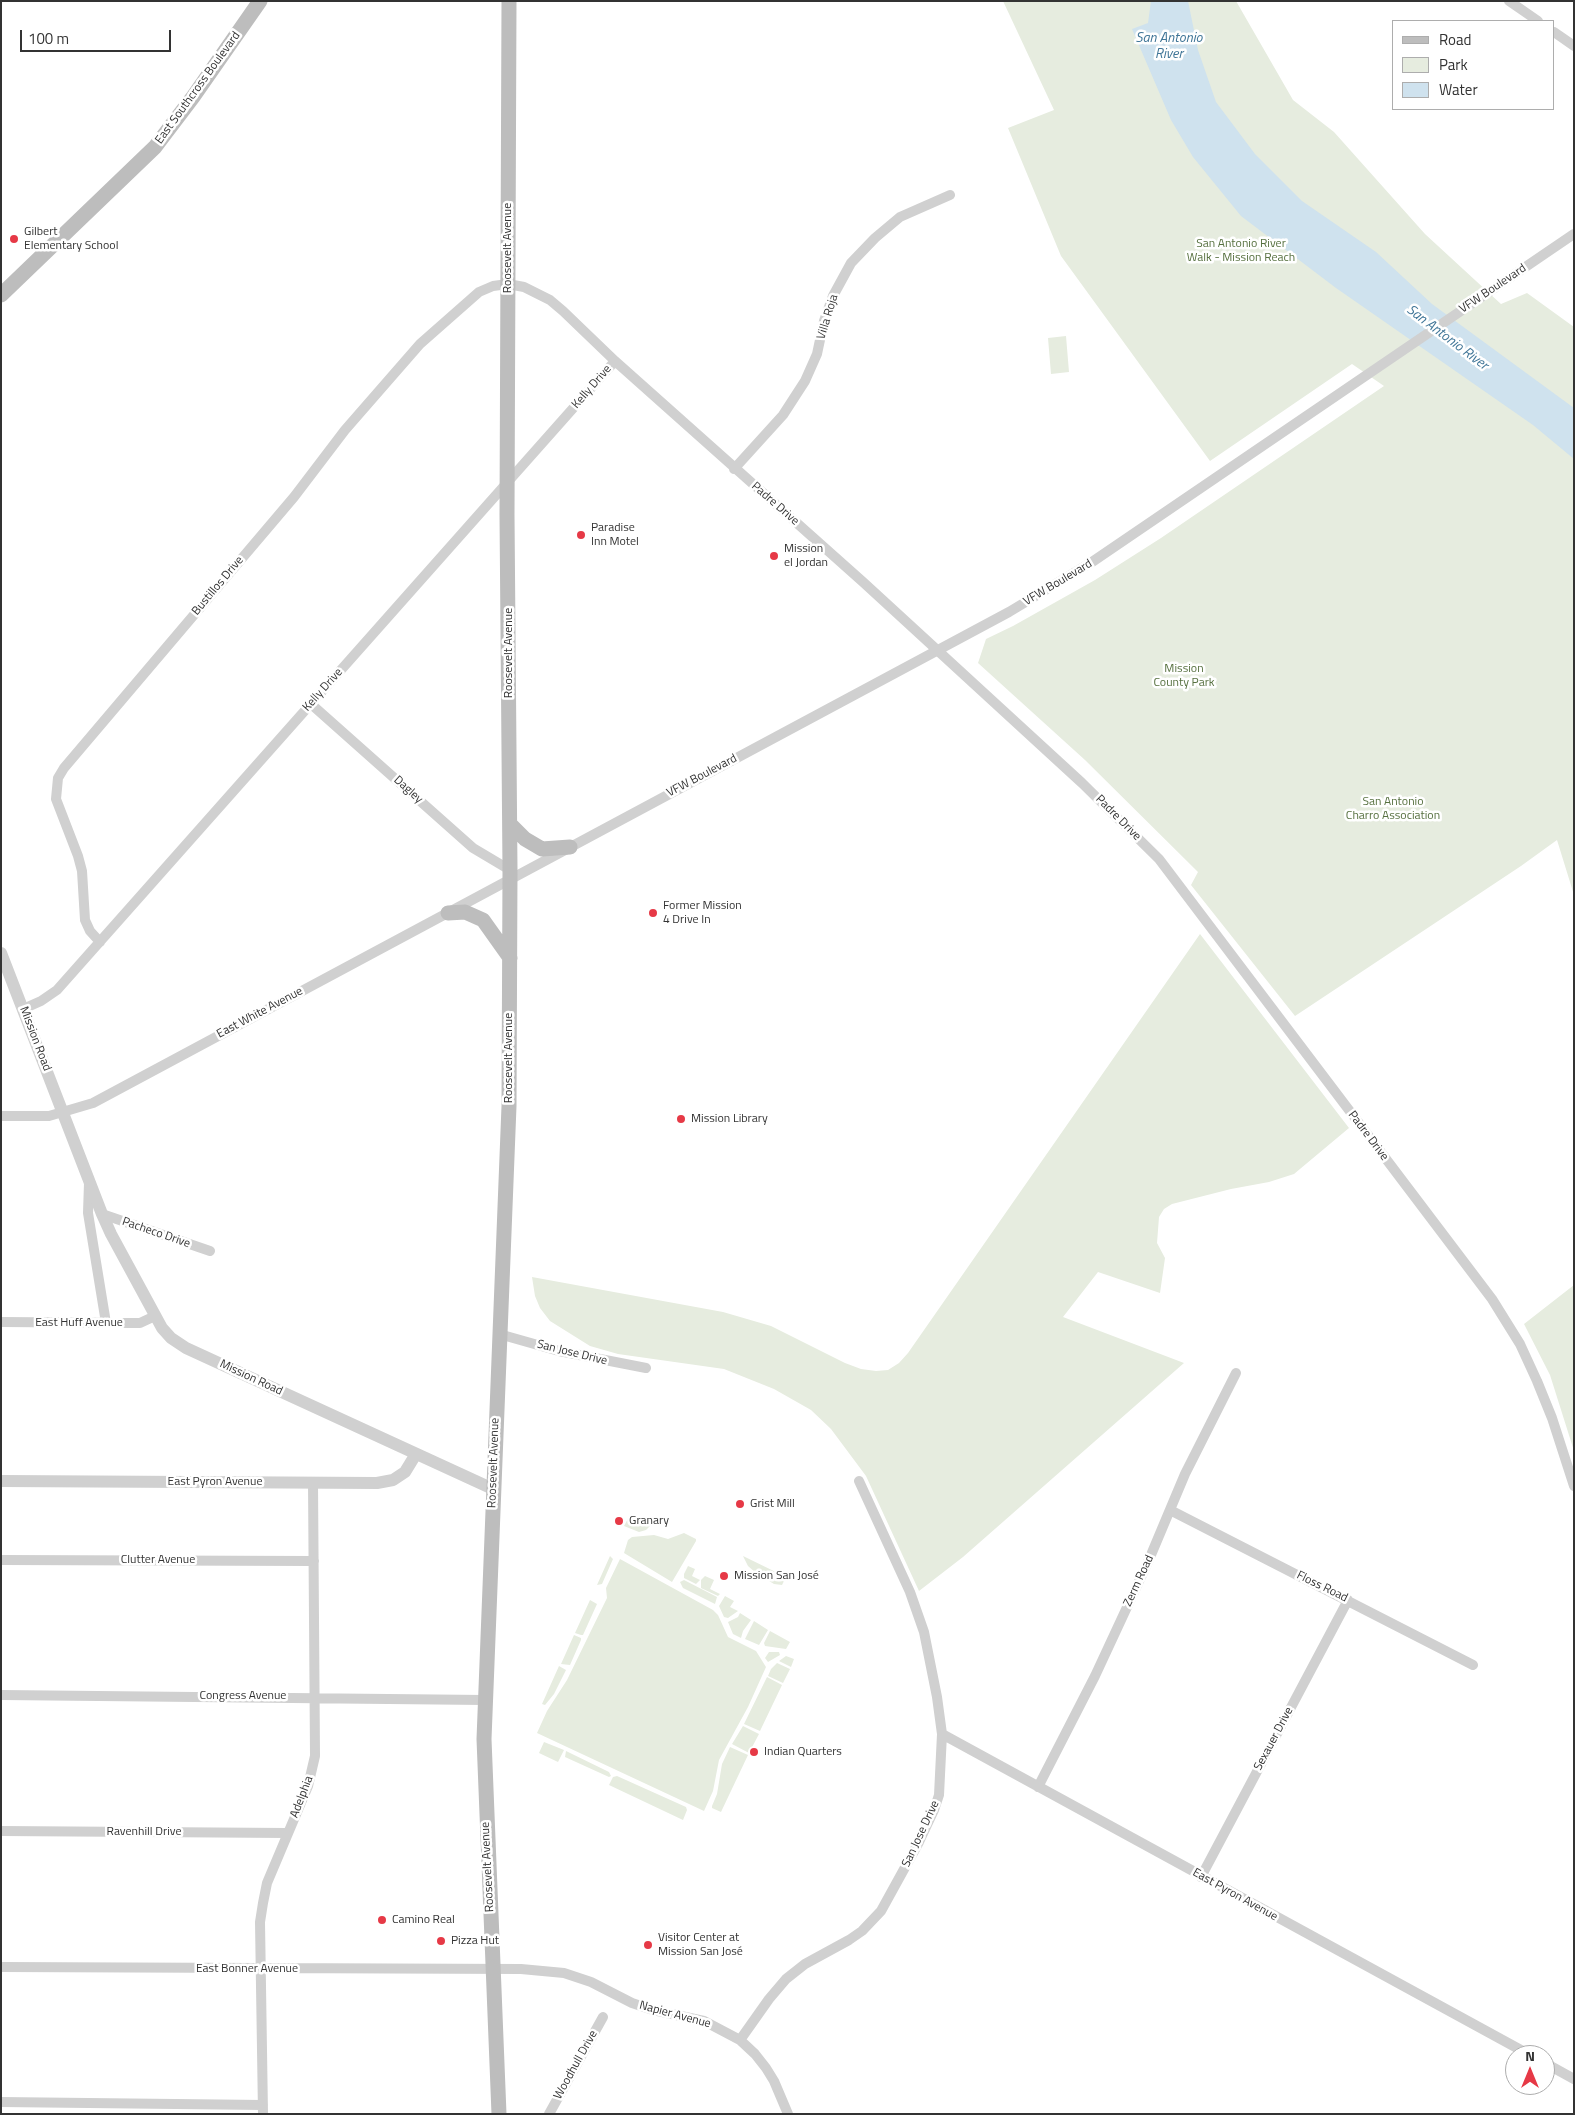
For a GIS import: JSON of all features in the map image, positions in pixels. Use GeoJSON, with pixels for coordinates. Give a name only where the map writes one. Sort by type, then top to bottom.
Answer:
{"type":"FeatureCollection","features":[{"type":"Feature","properties":{"kind":"main road","name":"East Southcross Boulevard"},"geometry":{"type":"LineString","coordinates":[[1,295],[155,147],[194,97],[260,1]]}},
{"type":"Feature","properties":{"kind":"main road","name":"Roosevelt Avenue"},"geometry":{"type":"LineString","coordinates":[[499,2114],[484,1785],[485,1700],[509,1116],[510,824],[507,483],[509,1]]}},
{"type":"Feature","properties":{"kind":"main road"},"geometry":{"type":"LineString","coordinates":[[510,824],[524,839],[542,849],[570,847]]}},
{"type":"Feature","properties":{"kind":"main road"},"geometry":{"type":"LineString","coordinates":[[448,913],[464,912],[483,920],[510,958]]}},
{"type":"Feature","properties":{"kind":"street"},"geometry":{"type":"LineString","coordinates":[[1509,1],[1537,20]]}},
{"type":"Feature","properties":{"kind":"street"},"geometry":{"type":"LineString","coordinates":[[1555,33],[1574,46]]}},
{"type":"Feature","properties":{"kind":"street","name":"Villa Roja"},"geometry":{"type":"LineString","coordinates":[[734,469],[783,415],[805,381],[817,354],[824,321],[833,296],[851,263],[875,238],[900,217],[950,195]]}},
{"type":"Feature","properties":{"kind":"street","name":"VFW Boulevard"},"geometry":{"type":"LineString","coordinates":[[510,875],[570,847],[1070,577],[1574,234]]}},
{"type":"Feature","properties":{"kind":"street","name":"Padre Drive"},"geometry":{"type":"LineString","coordinates":[[508,284],[524,287],[550,300],[734,469],[863,582],[1111,810],[1159,859],[1492,1299],[1520,1344],[1537,1381],[1552,1418],[1574,1486]]}},
{"type":"Feature","properties":{"kind":"street","name":"Bustillos Drive"},"geometry":{"type":"LineString","coordinates":[[100,942],[90,931],[86,920],[80,863],[56,799],[58,778],[64,768],[294,497],[346,430],[420,344],[446,319],[479,292],[493,286],[508,284]]}},
{"type":"Feature","properties":{"kind":"street","name":"Kelly Drive"},"geometry":{"type":"LineString","coordinates":[[23,1008],[49,996],[57,990],[615,361]]}},
{"type":"Feature","properties":{"kind":"street","name":"Dagley"},"geometry":{"type":"LineString","coordinates":[[311,704],[473,848],[510,875]]}},
{"type":"Feature","properties":{"kind":"street","name":"East White Avenue"},"geometry":{"type":"LineString","coordinates":[[1,1116],[50,1116],[93,1103],[448,913],[510,875]]}},
{"type":"Feature","properties":{"kind":"street","name":"Mission Road"},"geometry":{"type":"LineString","coordinates":[[1,953],[102,1214],[155,1316],[171,1338],[186,1348],[493,1489]]}},
{"type":"Feature","properties":{"kind":"street","name":"Mission Road"},"geometry":{"type":"LineString","coordinates":[[89,1182],[88,1213],[106,1323]]}},
{"type":"Feature","properties":{"kind":"street","name":"Pacheco Drive"},"geometry":{"type":"LineString","coordinates":[[102,1214],[210,1251]]}},
{"type":"Feature","properties":{"kind":"street","name":"East Huff Avenue"},"geometry":{"type":"LineString","coordinates":[[1,1322],[140,1323],[155,1316]]}},
{"type":"Feature","properties":{"kind":"street","name":"San Jose Drive"},"geometry":{"type":"LineString","coordinates":[[499,1334],[559,1351],[646,1368]]}},
{"type":"Feature","properties":{"kind":"street","name":"Zerm Road"},"geometry":{"type":"LineString","coordinates":[[1038,1787],[1094,1676],[1185,1474],[1236,1373]]}},
{"type":"Feature","properties":{"kind":"street","name":"East Pyron Avenue"},"geometry":{"type":"LineString","coordinates":[[1,1481],[377,1483],[393,1480],[405,1472],[416,1454]]}},
{"type":"Feature","properties":{"kind":"street","name":"San Jose Drive"},"geometry":{"type":"LineString","coordinates":[[740,2040],[769,1998],[786,1978],[805,1964],[862,1931],[881,1911],[889,1899],[934,1810],[940,1784],[942,1734],[938,1697],[924,1632],[910,1592],[859,1481]]}},
{"type":"Feature","properties":{"kind":"street","name":"Adelphia"},"geometry":{"type":"LineString","coordinates":[[263,2109],[260,1922],[267,1883],[312,1773],[314,1756],[316,1697],[313,1483]]}},
{"type":"Feature","properties":{"kind":"street","name":"Floss Road"},"geometry":{"type":"LineString","coordinates":[[1170,1510],[1473,1665]]}},
{"type":"Feature","properties":{"kind":"street","name":"Clutter Avenue"},"geometry":{"type":"LineString","coordinates":[[1,1560],[314,1561]]}},
{"type":"Feature","properties":{"kind":"street","name":"Sexauer Drive"},"geometry":{"type":"LineString","coordinates":[[1201,1877],[1348,1600]]}},
{"type":"Feature","properties":{"kind":"street","name":"Congress Avenue"},"geometry":{"type":"LineString","coordinates":[[1,1695],[485,1700]]}},
{"type":"Feature","properties":{"kind":"street","name":"East Pyron Avenue"},"geometry":{"type":"LineString","coordinates":[[942,1734],[1512,2045]]}},
{"type":"Feature","properties":{"kind":"street","name":"Ravenhill Drive"},"geometry":{"type":"LineString","coordinates":[[1,1831],[288,1833]]}},
{"type":"Feature","properties":{"kind":"street","name":"East Bonner Avenue"},"geometry":{"type":"LineString","coordinates":[[1,1967],[493,1970]]}},
{"type":"Feature","properties":{"kind":"street","name":"Napier Avenue"},"geometry":{"type":"LineString","coordinates":[[493,1970],[545,1970],[575,1976],[646,2008],[704,2021],[740,2040],[755,2054],[774,2081],[788,2114]]}},
{"type":"Feature","properties":{"kind":"street","name":"Woodhull Drive"},"geometry":{"type":"LineString","coordinates":[[549,2114],[603,2017]]}},
{"type":"Feature","properties":{"kind":"street"},"geometry":{"type":"LineString","coordinates":[[1555,2069],[1574,2079]]}},
{"type":"Feature","properties":{"kind":"street"},"geometry":{"type":"LineString","coordinates":[[1,2102],[263,2109]]}},
{"type":"Feature","properties":{"kind":"green space"},"geometry":{"type":"Polygon","coordinates":[[[1003,1],[1236,1],[1293,100],[1334,132],[1425,234],[1501,304],[1527,293],[1574,327],[1574,895],[1557,840],[1521,866],[1295,1016],[1191,885],[1198,872],[1085,760],[978,663],[986,639],[1095,580],[1161,538],[1384,386],[1352,364],[1210,461],[1061,256],[1008,128],[1054,110],[1003,1]]]}},
{"type":"Feature","properties":{"kind":"green space"},"geometry":{"type":"Polygon","coordinates":[[[1066,336],[1069,372],[1051,374],[1048,338],[1066,336]]]}},
{"type":"Feature","properties":{"kind":"green space"},"geometry":{"type":"Polygon","coordinates":[[[1200,934],[1349,1128],[1294,1174],[1269,1182],[1231,1189],[1172,1204],[1164,1209],[1159,1217],[1157,1243],[1165,1258],[1160,1293],[1098,1272],[1063,1317],[1184,1363],[963,1557],[919,1591],[866,1476],[831,1429],[811,1410],[774,1389],[724,1369],[618,1354],[590,1346],[550,1321],[540,1308],[535,1296],[532,1277],[723,1312],[771,1326],[861,1369],[888,1370],[899,1363],[908,1353],[1200,934]]]}},
{"type":"Feature","properties":{"kind":"green space"},"geometry":{"type":"Polygon","coordinates":[[[1574,1285],[1574,1451],[1550,1375],[1524,1324],[1574,1285]]]}},
{"type":"Feature","properties":{"kind":"green space"},"geometry":{"type":"Polygon","coordinates":[[[630,1515],[650,1524],[650,1526],[646,1530],[639,1532],[624,1526],[630,1515]]]}},
{"type":"Feature","properties":{"kind":"green space"},"geometry":{"type":"Polygon","coordinates":[[[684,1533],[696,1539],[696,1541],[672,1582],[624,1553],[628,1540],[632,1537],[654,1535],[668,1539],[684,1533]]]}},
{"type":"Feature","properties":{"kind":"green space"},"geometry":{"type":"Polygon","coordinates":[[[610,1556],[613,1559],[602,1584],[597,1585],[610,1556]]]}},
{"type":"Feature","properties":{"kind":"green space"},"geometry":{"type":"Polygon","coordinates":[[[743,1556],[786,1577],[782,1585],[774,1584],[756,1573],[748,1566],[743,1556]]]}},
{"type":"Feature","properties":{"kind":"green space"},"geometry":{"type":"Polygon","coordinates":[[[620,1559],[713,1610],[718,1615],[728,1637],[756,1651],[766,1667],[748,1707],[719,1760],[713,1791],[704,1811],[537,1733],[547,1711],[567,1680],[607,1598],[606,1588],[620,1559]]]}},
{"type":"Feature","properties":{"kind":"green space"},"geometry":{"type":"Polygon","coordinates":[[[688,1566],[695,1569],[692,1576],[700,1580],[696,1584],[684,1578],[688,1566]]]}},
{"type":"Feature","properties":{"kind":"green space"},"geometry":{"type":"Polygon","coordinates":[[[705,1576],[714,1580],[710,1589],[720,1594],[718,1596],[701,1588],[701,1580],[705,1576]]]}},
{"type":"Feature","properties":{"kind":"green space"},"geometry":{"type":"Polygon","coordinates":[[[684,1580],[717,1597],[715,1604],[683,1588],[680,1582],[684,1580]]]}},
{"type":"Feature","properties":{"kind":"green space"},"geometry":{"type":"Polygon","coordinates":[[[725,1596],[734,1601],[730,1607],[738,1611],[728,1618],[724,1617],[719,1606],[725,1596]]]}},
{"type":"Feature","properties":{"kind":"green space"},"geometry":{"type":"Polygon","coordinates":[[[590,1600],[597,1604],[583,1635],[575,1633],[590,1600]]]}},
{"type":"Feature","properties":{"kind":"green space"},"geometry":{"type":"Polygon","coordinates":[[[740,1613],[751,1620],[743,1631],[741,1638],[733,1634],[728,1622],[738,1617],[740,1613]]]}},
{"type":"Feature","properties":{"kind":"green space"},"geometry":{"type":"Polygon","coordinates":[[[754,1621],[768,1630],[759,1645],[745,1639],[754,1621]]]}},
{"type":"Feature","properties":{"kind":"green space"},"geometry":{"type":"Polygon","coordinates":[[[770,1631],[790,1642],[786,1649],[765,1646],[764,1643],[770,1631]]]}},
{"type":"Feature","properties":{"kind":"green space"},"geometry":{"type":"Polygon","coordinates":[[[574,1635],[581,1638],[581,1640],[570,1665],[561,1664],[574,1635]]]}},
{"type":"Feature","properties":{"kind":"green space"},"geometry":{"type":"Polygon","coordinates":[[[769,1652],[779,1652],[780,1655],[768,1662],[765,1658],[769,1652]]]}},
{"type":"Feature","properties":{"kind":"green space"},"geometry":{"type":"Polygon","coordinates":[[[786,1656],[794,1659],[791,1667],[779,1661],[786,1656]]]}},
{"type":"Feature","properties":{"kind":"green space"},"geometry":{"type":"Polygon","coordinates":[[[777,1663],[790,1669],[783,1683],[768,1676],[771,1669],[777,1663]]]}},
{"type":"Feature","properties":{"kind":"green space"},"geometry":{"type":"Polygon","coordinates":[[[559,1666],[566,1670],[554,1694],[545,1705],[542,1704],[559,1666]]]}},
{"type":"Feature","properties":{"kind":"green space"},"geometry":{"type":"Polygon","coordinates":[[[767,1677],[782,1685],[760,1731],[744,1724],[767,1677]]]}},
{"type":"Feature","properties":{"kind":"green space"},"geometry":{"type":"Polygon","coordinates":[[[743,1726],[759,1734],[749,1753],[732,1744],[743,1726]]]}},
{"type":"Feature","properties":{"kind":"green space"},"geometry":{"type":"Polygon","coordinates":[[[544,1742],[564,1750],[558,1762],[539,1753],[544,1742]]]}},
{"type":"Feature","properties":{"kind":"green space"},"geometry":{"type":"Polygon","coordinates":[[[730,1747],[748,1755],[721,1812],[712,1808],[712,1806],[717,1794],[722,1764],[730,1747]]]}},
{"type":"Feature","properties":{"kind":"green space"},"geometry":{"type":"Polygon","coordinates":[[[566,1751],[609,1772],[611,1776],[609,1777],[565,1757],[566,1751]]]}},
{"type":"Feature","properties":{"kind":"green space"},"geometry":{"type":"Polygon","coordinates":[[[617,1776],[686,1807],[687,1810],[683,1820],[609,1785],[613,1777],[617,1776]]]}},
{"type":"Feature","properties":{"kind":"water","name":"San Antonio River"},"geometry":{"type":"Polygon","coordinates":[[[1151,1],[1188,1],[1198,50],[1216,102],[1255,154],[1302,201],[1376,252],[1432,304],[1574,408],[1574,459],[1533,425],[1336,288],[1241,216],[1193,157],[1171,120],[1132,29],[1148,23],[1151,1]]]}},
{"type":"Feature","properties":{"kind":"place","name":"Gilbert Elementary School"},"geometry":{"type":"Point","coordinates":[14,239]}},
{"type":"Feature","properties":{"kind":"place","name":"Paradise Inn Motel"},"geometry":{"type":"Point","coordinates":[581,535]}},
{"type":"Feature","properties":{"kind":"place","name":"Mission el Jordan"},"geometry":{"type":"Point","coordinates":[774,556]}},
{"type":"Feature","properties":{"kind":"place","name":"Former Mission 4 Drive In"},"geometry":{"type":"Point","coordinates":[653,913]}},
{"type":"Feature","properties":{"kind":"place","name":"Mission Library"},"geometry":{"type":"Point","coordinates":[681,1119]}},
{"type":"Feature","properties":{"kind":"place","name":"Grist Mill"},"geometry":{"type":"Point","coordinates":[740,1504]}},
{"type":"Feature","properties":{"kind":"place","name":"Granary"},"geometry":{"type":"Point","coordinates":[619,1521]}},
{"type":"Feature","properties":{"kind":"place","name":"Mission San José"},"geometry":{"type":"Point","coordinates":[724,1576]}},
{"type":"Feature","properties":{"kind":"place","name":"Indian Quarters"},"geometry":{"type":"Point","coordinates":[754,1752]}},
{"type":"Feature","properties":{"kind":"place","name":"Camino Real"},"geometry":{"type":"Point","coordinates":[382,1920]}},
{"type":"Feature","properties":{"kind":"place","name":"Pizza Hut"},"geometry":{"type":"Point","coordinates":[441,1941]}},
{"type":"Feature","properties":{"kind":"place","name":"Visitor Center at Mission San José"},"geometry":{"type":"Point","coordinates":[648,1945]}},
{"type":"Feature","properties":{"kind":"park label","name":"San Antonio River Walk - Mission Reach"},"geometry":{"type":"Point","coordinates":[1241,251]}},
{"type":"Feature","properties":{"kind":"park label","name":"Mission County Park"},"geometry":{"type":"Point","coordinates":[1184,676]}},
{"type":"Feature","properties":{"kind":"park label","name":"San Antonio Charro Association"},"geometry":{"type":"Point","coordinates":[1393,809]}}]}
